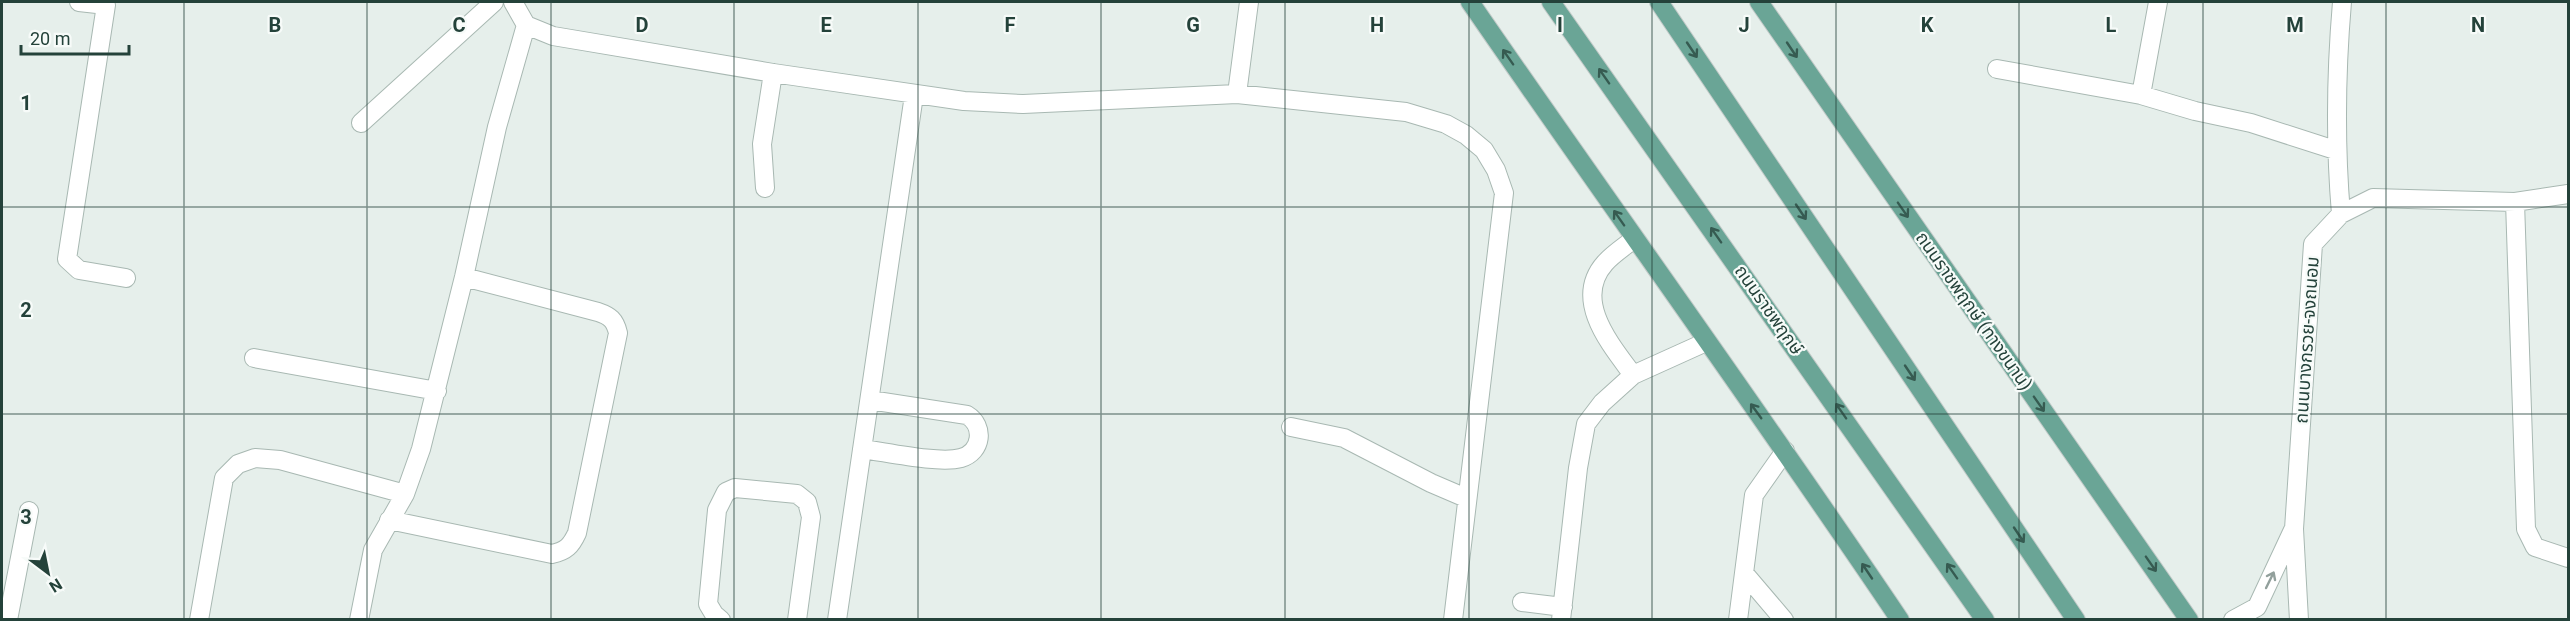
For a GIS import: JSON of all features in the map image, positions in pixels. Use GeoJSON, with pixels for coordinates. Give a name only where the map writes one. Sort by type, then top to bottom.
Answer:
{"type":"FeatureCollection","features":[{"type":"Feature","properties":{"kind":"main road"},"geometry":{"type":"LineString","coordinates":[[1470,2],[1706,342],[1785,451],[1900,620]]}},
{"type":"Feature","properties":{"kind":"main road","name":"ถนนราชพฤกษ์"},"geometry":{"type":"LineString","coordinates":[[1551,2],[1985,620]]}},
{"type":"Feature","properties":{"kind":"main road"},"geometry":{"type":"LineString","coordinates":[[1659,2],[2076,620]]}},
{"type":"Feature","properties":{"kind":"main road","name":"ถนนราชพฤกษ์ (ทางขนาน)"},"geometry":{"type":"LineString","coordinates":[[1759,2],[2189,620]]}},
{"type":"Feature","properties":{"kind":"street"},"geometry":{"type":"LineString","coordinates":[[79,2],[107,3],[66,250],[71,265],[79,270],[126,278]]}},
{"type":"Feature","properties":{"kind":"street"},"geometry":{"type":"LineString","coordinates":[[361,123],[495,2]]}},
{"type":"Feature","properties":{"kind":"street"},"geometry":{"type":"LineString","coordinates":[[513,2],[526,25],[553,36],[914,95],[1023,104],[1236,94],[1406,112],[1446,124],[1466,135],[1484,150],[1496,170],[1504,193],[1453,620]]}},
{"type":"Feature","properties":{"kind":"street"},"geometry":{"type":"LineString","coordinates":[[1236,94],[1249,2]]}},
{"type":"Feature","properties":{"kind":"street"},"geometry":{"type":"LineString","coordinates":[[2141,95],[2158,2]]}},
{"type":"Feature","properties":{"kind":"street"},"geometry":{"type":"LineString","coordinates":[[2341,214],[2335,150],[2337,54],[2342,2]]}},
{"type":"Feature","properties":{"kind":"street"},"geometry":{"type":"LineString","coordinates":[[359,620],[373,550],[405,494],[437,391],[497,127],[526,25]]}},
{"type":"Feature","properties":{"kind":"street"},"geometry":{"type":"LineString","coordinates":[[1997,69],[2141,95],[2195,111],[2251,123],[2335,150]]}},
{"type":"Feature","properties":{"kind":"street"},"geometry":{"type":"LineString","coordinates":[[765,188],[762,144],[773,73]]}},
{"type":"Feature","properties":{"kind":"street"},"geometry":{"type":"LineString","coordinates":[[837,620],[914,95]]}},
{"type":"Feature","properties":{"kind":"street","name":"ถนนบางกรวย-จงถนอม"},"geometry":{"type":"LineString","coordinates":[[2299,620],[2294,529],[2313,244],[2341,214],[2373,198],[2515,202],[2568,194]]}},
{"type":"Feature","properties":{"kind":"street"},"geometry":{"type":"LineString","coordinates":[[2515,202],[2526,529],[2535,547],[2568,558]]}},
{"type":"Feature","properties":{"kind":"street"},"geometry":{"type":"LineString","coordinates":[[1633,375],[1601,330],[1592,307],[1595,283],[1604,265],[1634,239]]}},
{"type":"Feature","properties":{"kind":"street"},"geometry":{"type":"LineString","coordinates":[[389,520],[552,554],[563,552],[571,545],[577,533],[618,333],[616,323],[609,315],[464,278]]}},
{"type":"Feature","properties":{"kind":"street"},"geometry":{"type":"LineString","coordinates":[[1522,602],[1562,613],[1578,468],[1586,424],[1602,403],[1633,375],[1706,342]]}},
{"type":"Feature","properties":{"kind":"street"},"geometry":{"type":"LineString","coordinates":[[254,358],[437,391]]}},
{"type":"Feature","properties":{"kind":"street"},"geometry":{"type":"LineString","coordinates":[[862,449],[942,459],[961,458],[972,452],[979,441],[979,429],[975,420],[967,415],[870,400]]}},
{"type":"Feature","properties":{"kind":"street"},"geometry":{"type":"LineString","coordinates":[[1292,427],[1344,438],[1431,483],[1466,498]]}},
{"type":"Feature","properties":{"kind":"street"},"geometry":{"type":"LineString","coordinates":[[1738,620],[1754,495],[1785,451]]}},
{"type":"Feature","properties":{"kind":"street"},"geometry":{"type":"LineString","coordinates":[[199,620],[224,478],[238,464],[255,458],[280,460],[405,494]]}},
{"type":"Feature","properties":{"kind":"street"},"geometry":{"type":"LineString","coordinates":[[721,620],[714,614],[708,603],[717,510],[726,492],[735,488],[797,494],[807,502],[811,516],[797,620]]}},
{"type":"Feature","properties":{"kind":"street"},"geometry":{"type":"LineString","coordinates":[[8,620],[28,511]]}},
{"type":"Feature","properties":{"kind":"street","name":"ถนนบางกรวย-จงถนอม"},"geometry":{"type":"LineString","coordinates":[[2233,620],[2257,607],[2294,529]]}},
{"type":"Feature","properties":{"kind":"street"},"geometry":{"type":"LineString","coordinates":[[1744,573],[1784,620]]}}]}
